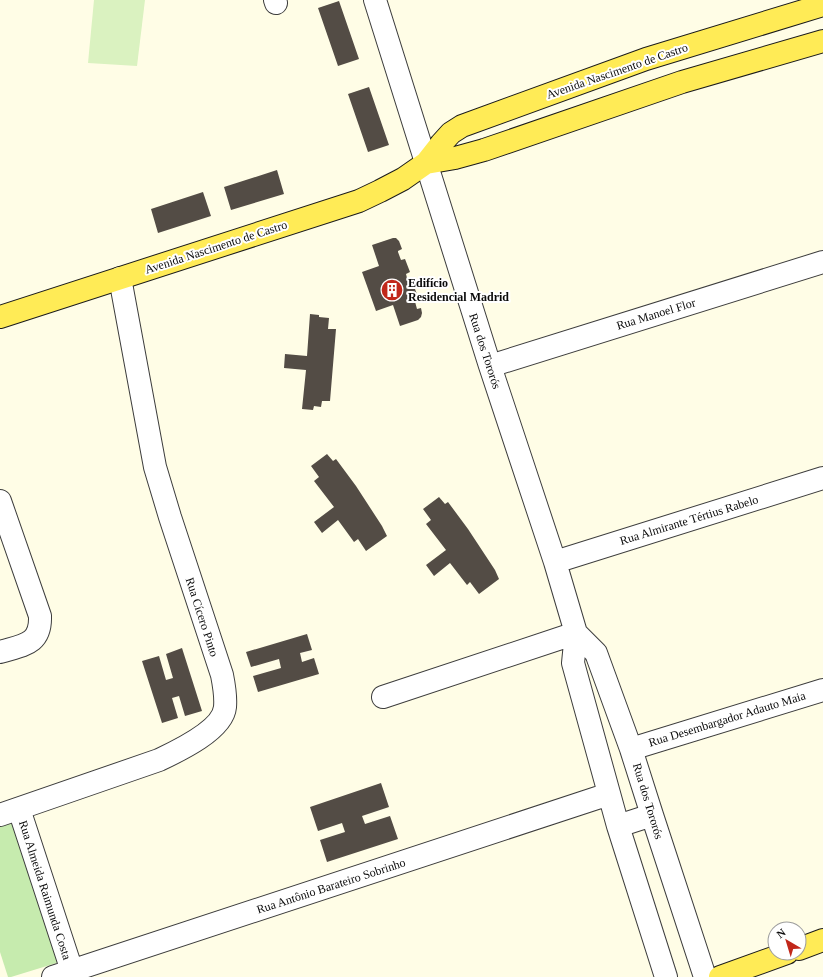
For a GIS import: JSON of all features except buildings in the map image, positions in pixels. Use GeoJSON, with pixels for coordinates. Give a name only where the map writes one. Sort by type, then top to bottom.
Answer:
{"type":"FeatureCollection","features":[{"type":"Feature","properties":{"kind":"main road","name":"Avenida Nascimento de Castro"},"geometry":{"type":"LineString","coordinates":[[0,317],[359,201],[403,179],[426,163],[451,133],[462,126],[646,60],[823,5]]}},
{"type":"Feature","properties":{"kind":"main road","name":"Avenida Nascimento de Castro"},"geometry":{"type":"LineString","coordinates":[[426,163],[455,158],[484,150],[682,82],[823,41]]}},
{"type":"Feature","properties":{"kind":"main road"},"geometry":{"type":"LineString","coordinates":[[646,60],[682,82]]}},
{"type":"Feature","properties":{"kind":"main road"},"geometry":{"type":"LineString","coordinates":[[807,946],[823,940]]}},
{"type":"Feature","properties":{"kind":"main road"},"geometry":{"type":"LineString","coordinates":[[720,977],[767,960]]}},
{"type":"Feature","properties":{"kind":"street","name":"Rua dos Tororós"},"geometry":{"type":"LineString","coordinates":[[375,0],[490,366],[555,562],[576,633],[573,663],[618,826],[666,977]]}},
{"type":"Feature","properties":{"kind":"street","name":"Rua Manoel Flor"},"geometry":{"type":"LineString","coordinates":[[490,366],[823,262]]}},
{"type":"Feature","properties":{"kind":"street","name":"Rua Cícero Pinto"},"geometry":{"type":"LineString","coordinates":[[10,812],[159,760],[177,752],[212,728],[222,716],[225,707],[225,691],[222,675],[155,467],[120,278]]}},
{"type":"Feature","properties":{"kind":"street","name":"Rua Almirante Tértius Rabelo"},"geometry":{"type":"LineString","coordinates":[[555,562],[823,478]]}},
{"type":"Feature","properties":{"kind":"street"},"geometry":{"type":"LineString","coordinates":[[0,501],[40,616],[38,632],[35,638],[24,645],[0,652]]}},
{"type":"Feature","properties":{"kind":"street","name":"Rua dos Tororós"},"geometry":{"type":"LineString","coordinates":[[576,633],[596,653],[631,749],[705,977]]}},
{"type":"Feature","properties":{"kind":"street"},"geometry":{"type":"LineString","coordinates":[[383,696],[576,633]]}},
{"type":"Feature","properties":{"kind":"street","name":"Rua Desembargador Adauto Maia"},"geometry":{"type":"LineString","coordinates":[[631,749],[823,690]]}},
{"type":"Feature","properties":{"kind":"street","name":"Rua Antônio Barateiro Sobrinho"},"geometry":{"type":"LineString","coordinates":[[62,974],[609,794]]}},
{"type":"Feature","properties":{"kind":"street","name":"Rua Almeida Raimunda Costa"},"geometry":{"type":"LineString","coordinates":[[10,812],[62,974]]}},
{"type":"Feature","properties":{"kind":"street"},"geometry":{"type":"LineString","coordinates":[[618,826],[652,815]]}},
{"type":"Feature","properties":{"kind":"green space"},"geometry":{"type":"Polygon","coordinates":[[[94,0],[145,0],[137,66],[88,63],[94,0]]]}},
{"type":"Feature","properties":{"kind":"green space"},"geometry":{"type":"Polygon","coordinates":[[[19,815],[63,961],[8,977],[0,952],[0,821],[19,815]]]}},
{"type":"Feature","properties":{"kind":"place","name":"Edifício Residencial Madrid"},"geometry":{"type":"Point","coordinates":[392,290]}}]}
